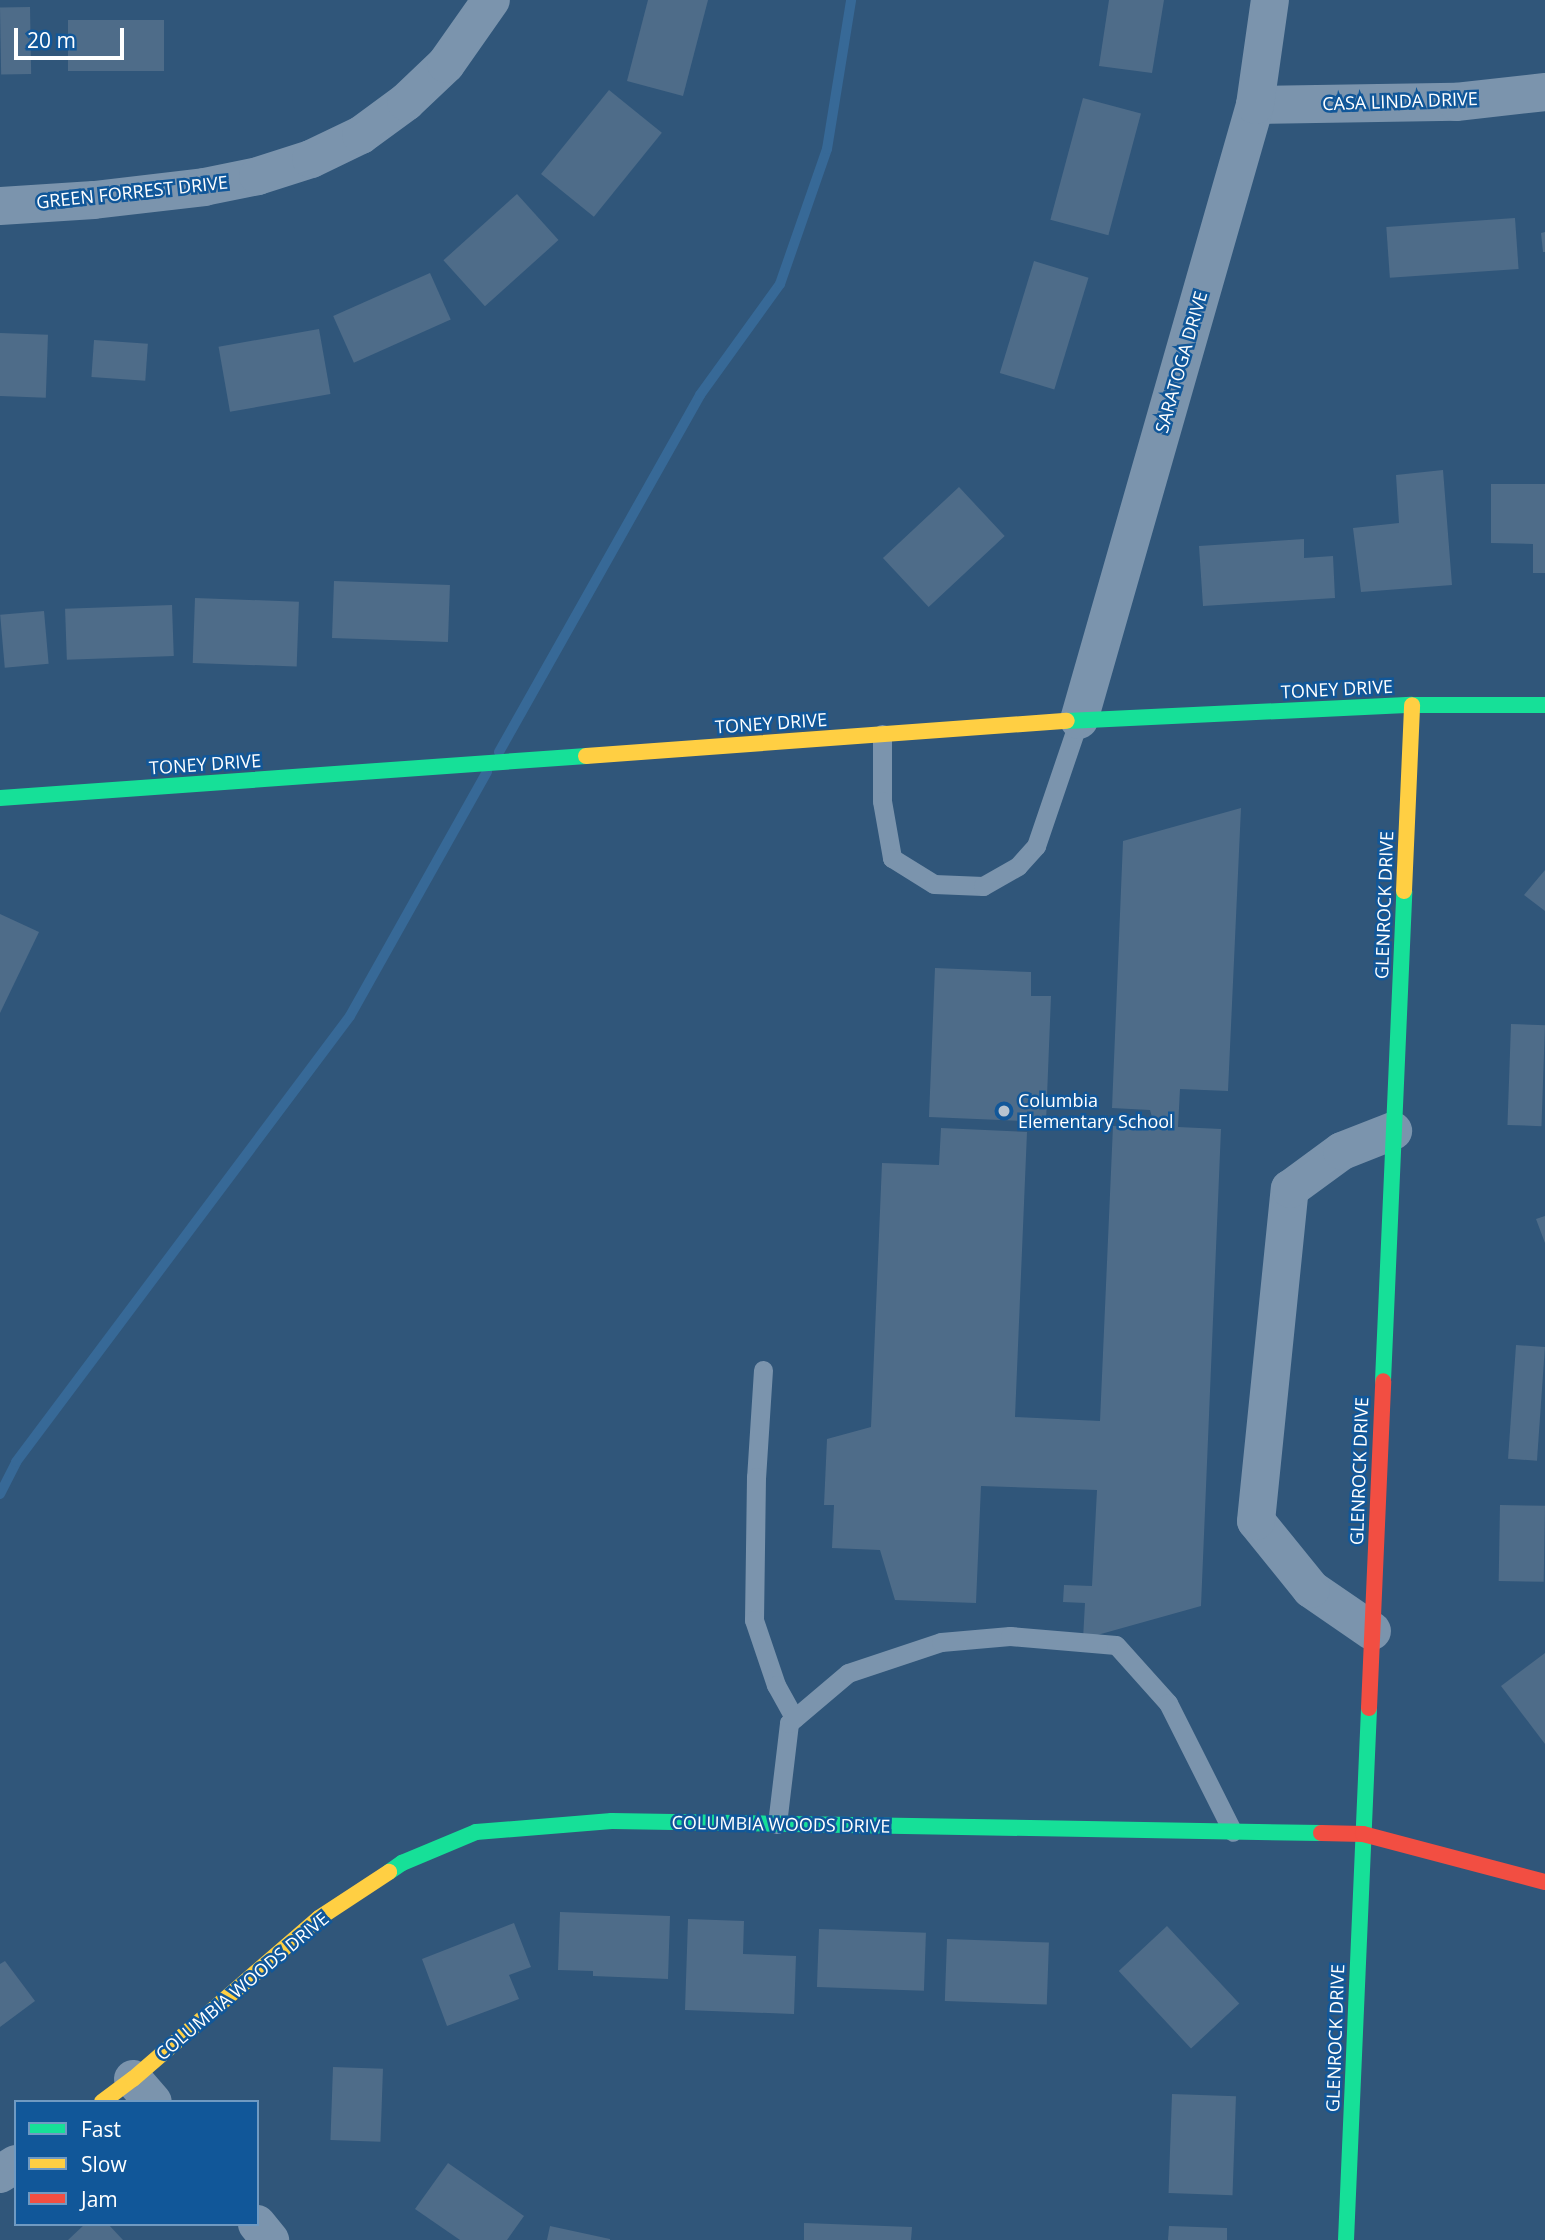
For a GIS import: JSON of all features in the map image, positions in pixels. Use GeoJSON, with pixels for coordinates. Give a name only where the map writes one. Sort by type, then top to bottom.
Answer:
{"type":"FeatureCollection","features":[{"type":"Feature","properties":{"kind":"street","name":"GREEN FORREST DRIVE"},"geometry":{"type":"LineString","coordinates":[[0,206],[94,200],[204,187],[258,176],[311,159],[361,135],[406,102],[446,64],[491,0]]}},
{"type":"Feature","properties":{"kind":"street","name":"SARATOGA DRIVE"},"geometry":{"type":"LineString","coordinates":[[1079,720],[1255,105],[1269,0]]}},
{"type":"Feature","properties":{"kind":"street","name":"CASA LINDA DRIVE"},"geometry":{"type":"LineString","coordinates":[[1255,105],[1456,102],[1545,92]]}},
{"type":"Feature","properties":{"kind":"street","name":"TONEY DRIVE"},"geometry":{"type":"LineString","coordinates":[[0,798],[1079,720],[1412,705],[1545,705]]}},
{"type":"Feature","properties":{"kind":"street","name":"GLENROCK DRIVE"},"geometry":{"type":"LineString","coordinates":[[1346,2240],[1412,705]]}},
{"type":"Feature","properties":{"kind":"street"},"geometry":{"type":"LineString","coordinates":[[1371,1631],[1311,1589],[1256,1521],[1290,1189],[1342,1152],[1393,1131]]}},
{"type":"Feature","properties":{"kind":"street","name":"COLUMBIA WOODS DRIVE"},"geometry":{"type":"LineString","coordinates":[[109,2100],[143,2090],[319,1918],[402,1863],[476,1832],[612,1821],[1363,1835],[1545,1882]]}},
{"type":"Feature","properties":{"kind":"street"},"geometry":{"type":"LineString","coordinates":[[259,2226],[270,2240]]}},
{"type":"Feature","properties":{"kind":"lane"},"geometry":{"type":"LineString","coordinates":[[882,734],[882,801],[892,858],[934,884],[983,886],[1018,866],[1036,846],[1079,720]]}},
{"type":"Feature","properties":{"kind":"lane"},"geometry":{"type":"LineString","coordinates":[[763,1370],[756,1477],[754,1620],[776,1685],[794,1718]]}},
{"type":"Feature","properties":{"kind":"lane"},"geometry":{"type":"LineString","coordinates":[[777,1824],[789,1723],[848,1673],[941,1642],[1010,1636],[1116,1645],[1168,1703],[1233,1832]]}},
{"type":"Feature","properties":{"kind":"building"},"geometry":{"type":"Polygon","coordinates":[[[648,0],[708,0],[683,96],[627,81],[648,0]]]}},
{"type":"Feature","properties":{"kind":"building"},"geometry":{"type":"Polygon","coordinates":[[[1109,0],[1164,0],[1152,73],[1099,66],[1109,0]]]}},
{"type":"Feature","properties":{"kind":"building"},"geometry":{"type":"Polygon","coordinates":[[[30,7],[31,74],[1,75],[0,8],[30,7]]]}},
{"type":"Feature","properties":{"kind":"building"},"geometry":{"type":"Polygon","coordinates":[[[68,20],[164,20],[164,71],[68,71],[68,20]]]}},
{"type":"Feature","properties":{"kind":"building"},"geometry":{"type":"Polygon","coordinates":[[[609,90],[662,133],[594,217],[541,174],[609,90]]]}},
{"type":"Feature","properties":{"kind":"building"},"geometry":{"type":"Polygon","coordinates":[[[1083,98],[1141,114],[1108,235],[1050,220],[1083,98]]]}},
{"type":"Feature","properties":{"kind":"building"},"geometry":{"type":"Polygon","coordinates":[[[517,194],[558,240],[485,306],[443,260],[517,194]]]}},
{"type":"Feature","properties":{"kind":"building"},"geometry":{"type":"Polygon","coordinates":[[[1515,218],[1519,269],[1390,278],[1386,227],[1515,218]]]}},
{"type":"Feature","properties":{"kind":"building"},"geometry":{"type":"Polygon","coordinates":[[[1545,232],[1545,252],[1543,252],[1541,233],[1545,232]]]}},
{"type":"Feature","properties":{"kind":"building"},"geometry":{"type":"Polygon","coordinates":[[[1034,261],[1089,278],[1054,390],[1000,373],[1034,261]]]}},
{"type":"Feature","properties":{"kind":"building"},"geometry":{"type":"Polygon","coordinates":[[[430,273],[451,320],[354,363],[333,316],[430,273]]]}},
{"type":"Feature","properties":{"kind":"building"},"geometry":{"type":"Polygon","coordinates":[[[319,329],[330,394],[230,412],[219,347],[319,329]]]}},
{"type":"Feature","properties":{"kind":"building"},"geometry":{"type":"Polygon","coordinates":[[[0,333],[48,335],[46,398],[0,396],[0,333]]]}},
{"type":"Feature","properties":{"kind":"building"},"geometry":{"type":"Polygon","coordinates":[[[94,340],[148,344],[145,381],[91,377],[94,340]]]}},
{"type":"Feature","properties":{"kind":"building"},"geometry":{"type":"Polygon","coordinates":[[[1443,470],[1452,585],[1361,592],[1353,528],[1399,523],[1396,475],[1443,470]]]}},
{"type":"Feature","properties":{"kind":"building"},"geometry":{"type":"Polygon","coordinates":[[[1491,484],[1545,484],[1545,573],[1533,573],[1533,544],[1491,543],[1491,484]]]}},
{"type":"Feature","properties":{"kind":"building"},"geometry":{"type":"Polygon","coordinates":[[[959,487],[1005,536],[929,607],[883,558],[959,487]]]}},
{"type":"Feature","properties":{"kind":"building"},"geometry":{"type":"Polygon","coordinates":[[[1304,539],[1304,558],[1333,556],[1335,598],[1203,606],[1199,546],[1304,539]]]}},
{"type":"Feature","properties":{"kind":"building"},"geometry":{"type":"Polygon","coordinates":[[[334,581],[450,585],[448,642],[332,638],[334,581]]]}},
{"type":"Feature","properties":{"kind":"building"},"geometry":{"type":"Polygon","coordinates":[[[195,598],[299,602],[297,667],[193,663],[195,598]]]}},
{"type":"Feature","properties":{"kind":"building"},"geometry":{"type":"Polygon","coordinates":[[[172,605],[174,656],[67,660],[65,609],[172,605]]]}},
{"type":"Feature","properties":{"kind":"building"},"geometry":{"type":"Polygon","coordinates":[[[44,611],[49,664],[5,668],[0,615],[44,611]]]}},
{"type":"Feature","properties":{"kind":"building"},"geometry":{"type":"Polygon","coordinates":[[[1241,808],[1228,1091],[1180,1089],[1178,1127],[1221,1129],[1201,1606],[1083,1639],[1085,1603],[1063,1602],[1064,1585],[1092,1586],[1097,1490],[981,1486],[976,1603],[895,1600],[880,1550],[832,1548],[834,1505],[824,1505],[827,1439],[871,1427],[882,1163],[939,1165],[941,1128],[1027,1132],[1015,1417],[1100,1421],[1113,1126],[1155,1128],[1150,1110],[1112,1108],[1123,841],[1241,808]]]}},
{"type":"Feature","properties":{"kind":"building"},"geometry":{"type":"Polygon","coordinates":[[[1545,870],[1545,911],[1524,895],[1545,870]]]}},
{"type":"Feature","properties":{"kind":"building"},"geometry":{"type":"Polygon","coordinates":[[[0,914],[39,932],[0,1013],[0,914]]]}},
{"type":"Feature","properties":{"kind":"building"},"geometry":{"type":"Polygon","coordinates":[[[935,968],[1031,972],[1031,996],[1051,996],[1046,1122],[929,1117],[935,968]]]}},
{"type":"Feature","properties":{"kind":"building"},"geometry":{"type":"Polygon","coordinates":[[[1511,1024],[1545,1025],[1541,1126],[1507,1125],[1511,1024]]]}},
{"type":"Feature","properties":{"kind":"building"},"geometry":{"type":"Polygon","coordinates":[[[1545,1216],[1545,1243],[1536,1219],[1545,1216]]]}},
{"type":"Feature","properties":{"kind":"building"},"geometry":{"type":"Polygon","coordinates":[[[1516,1345],[1545,1347],[1537,1461],[1508,1459],[1516,1345]]]}},
{"type":"Feature","properties":{"kind":"building"},"geometry":{"type":"Polygon","coordinates":[[[1500,1505],[1545,1506],[1544,1582],[1499,1581],[1500,1505]]]}},
{"type":"Feature","properties":{"kind":"building"},"geometry":{"type":"Polygon","coordinates":[[[1545,1653],[1545,1744],[1501,1686],[1545,1653]]]}},
{"type":"Feature","properties":{"kind":"building"},"geometry":{"type":"Polygon","coordinates":[[[560,1912],[670,1916],[668,1979],[593,1976],[593,1971],[558,1970],[560,1912]]]}},
{"type":"Feature","properties":{"kind":"building"},"geometry":{"type":"Polygon","coordinates":[[[688,1919],[744,1921],[743,1954],[796,1956],[794,2014],[685,2010],[688,1919]]]}},
{"type":"Feature","properties":{"kind":"building"},"geometry":{"type":"Polygon","coordinates":[[[514,1923],[531,1967],[509,1975],[519,1999],[447,2026],[422,1959],[514,1923]]]}},
{"type":"Feature","properties":{"kind":"building"},"geometry":{"type":"Polygon","coordinates":[[[1167,1926],[1239,2004],[1191,2049],[1119,1971],[1167,1926]]]}},
{"type":"Feature","properties":{"kind":"building"},"geometry":{"type":"Polygon","coordinates":[[[819,1929],[926,1933],[924,1991],[817,1987],[819,1929]]]}},
{"type":"Feature","properties":{"kind":"building"},"geometry":{"type":"Polygon","coordinates":[[[947,1939],[1049,1943],[1047,2005],[945,2001],[947,1939]]]}},
{"type":"Feature","properties":{"kind":"building"},"geometry":{"type":"Polygon","coordinates":[[[5,1961],[35,2001],[0,2027],[0,1964],[5,1961]]]}},
{"type":"Feature","properties":{"kind":"building"},"geometry":{"type":"Polygon","coordinates":[[[333,2067],[383,2069],[380,2142],[330,2140],[333,2067]]]}},
{"type":"Feature","properties":{"kind":"building"},"geometry":{"type":"Polygon","coordinates":[[[1172,2094],[1236,2096],[1233,2195],[1169,2193],[1172,2094]]]}},
{"type":"Feature","properties":{"kind":"building"},"geometry":{"type":"Polygon","coordinates":[[[448,2163],[524,2216],[507,2240],[460,2240],[415,2209],[448,2163]]]}},
{"type":"Feature","properties":{"kind":"building"},"geometry":{"type":"Polygon","coordinates":[[[804,2223],[912,2227],[911,2240],[804,2240],[804,2223]]]}},
{"type":"Feature","properties":{"kind":"building"},"geometry":{"type":"Polygon","coordinates":[[[83,2226],[110,2226],[123,2240],[68,2240],[83,2226]]]}},
{"type":"Feature","properties":{"kind":"building"},"geometry":{"type":"Polygon","coordinates":[[[550,2226],[610,2239],[610,2240],[547,2240],[550,2226]]]}},
{"type":"Feature","properties":{"kind":"building"},"geometry":{"type":"Polygon","coordinates":[[[1169,2226],[1227,2228],[1227,2240],[1168,2240],[1169,2226]]]}},
{"type":"Feature","properties":{"kind":"waterway"},"geometry":{"type":"LineString","coordinates":[[499,752],[700,395],[780,284],[827,149],[851,0]]}},
{"type":"Feature","properties":{"kind":"waterway"},"geometry":{"type":"LineString","coordinates":[[0,1494],[16,1462],[350,1016],[487,772]]}},
{"type":"Feature","properties":{"kind":"traffic: fast"},"geometry":{"type":"LineString","coordinates":[[1067,721],[1412,705],[1545,705]]}},
{"type":"Feature","properties":{"kind":"traffic: fast"},"geometry":{"type":"LineString","coordinates":[[0,798],[586,756]]}},
{"type":"Feature","properties":{"kind":"traffic: fast"},"geometry":{"type":"LineString","coordinates":[[1383,1381],[1404,891]]}},
{"type":"Feature","properties":{"kind":"traffic: fast"},"geometry":{"type":"LineString","coordinates":[[1346,2240],[1369,1708]]}},
{"type":"Feature","properties":{"kind":"traffic: fast"},"geometry":{"type":"LineString","coordinates":[[389,1872],[402,1863],[476,1832],[612,1821],[1321,1833]]}},
{"type":"Feature","properties":{"kind":"traffic: slow"},"geometry":{"type":"LineString","coordinates":[[1404,891],[1412,705]]}},
{"type":"Feature","properties":{"kind":"traffic: slow"},"geometry":{"type":"LineString","coordinates":[[586,756],[1067,721]]}},
{"type":"Feature","properties":{"kind":"traffic: slow"},"geometry":{"type":"LineString","coordinates":[[105,2100],[133,2079],[319,1918],[389,1872]]}},
{"type":"Feature","properties":{"kind":"traffic: jam"},"geometry":{"type":"LineString","coordinates":[[1369,1708],[1383,1381]]}},
{"type":"Feature","properties":{"kind":"traffic: jam"},"geometry":{"type":"LineString","coordinates":[[1321,1833],[1363,1834],[1545,1882]]}},
{"type":"Feature","properties":{"kind":"place","name":"Columbia Elementary School"},"geometry":{"type":"Point","coordinates":[1004,1111]}}]}
